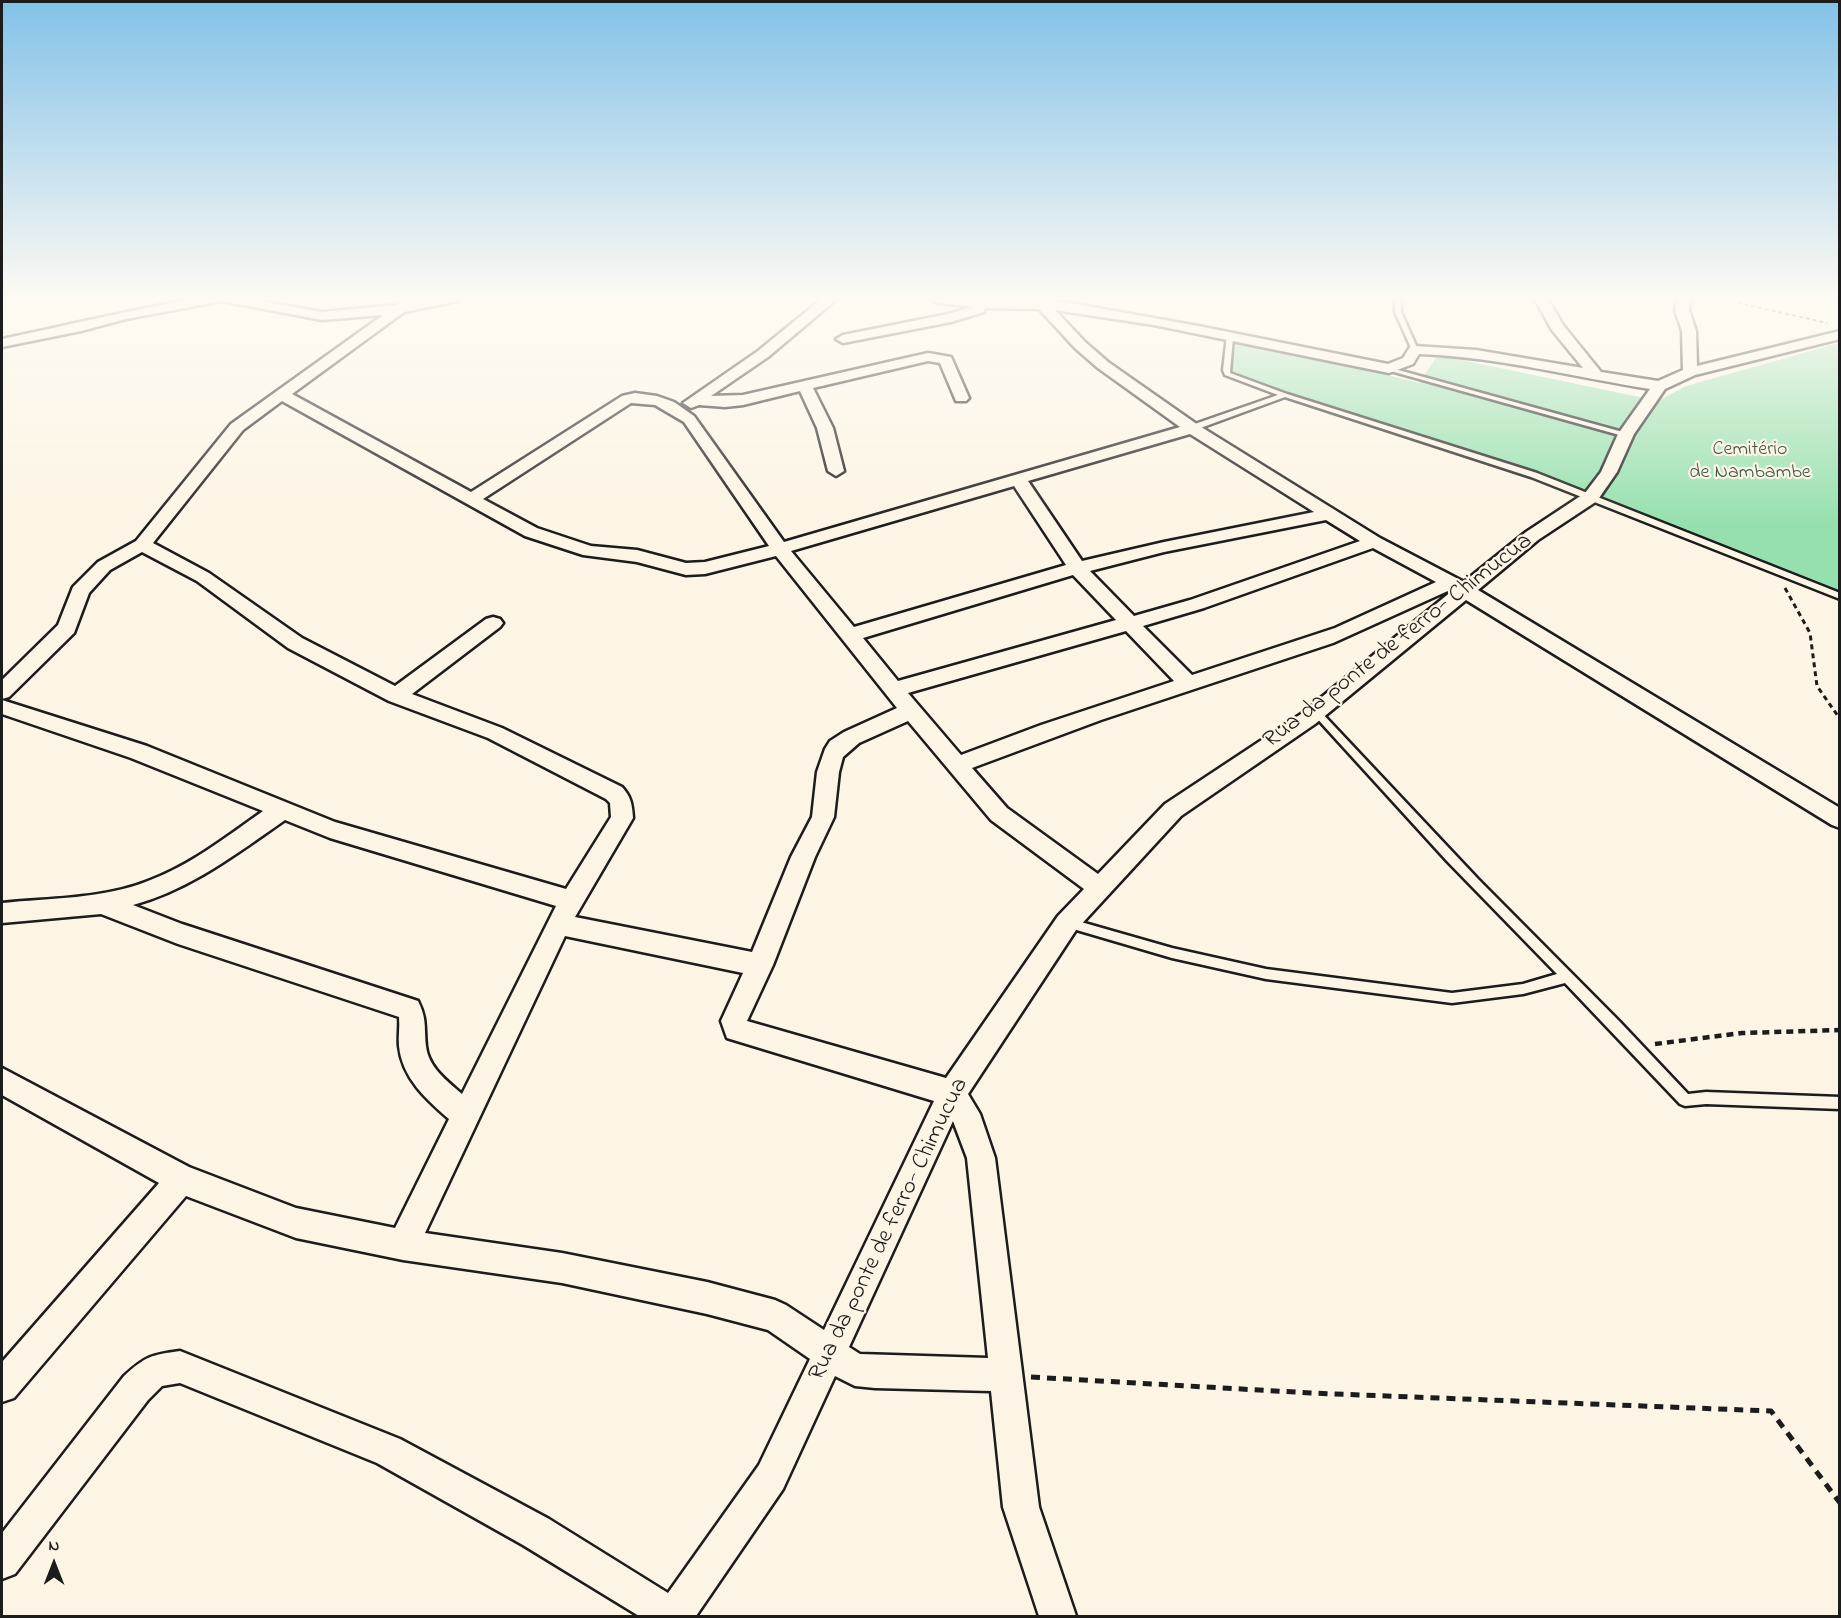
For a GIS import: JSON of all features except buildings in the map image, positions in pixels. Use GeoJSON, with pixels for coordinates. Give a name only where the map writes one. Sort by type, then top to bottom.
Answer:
{"type":"FeatureCollection","features":[{"type":"Feature","properties":{"kind":"street"},"geometry":{"type":"LineString","coordinates":[[2,692],[67,628],[80,591],[104,566],[142,545],[237,427],[309,374]]}},
{"type":"Feature","properties":{"kind":"street"},"geometry":{"type":"LineString","coordinates":[[679,409],[697,400],[735,374]]}},
{"type":"Feature","properties":{"kind":"street"},"geometry":{"type":"LineString","coordinates":[[697,400],[725,402],[744,400],[850,374]]}},
{"type":"Feature","properties":{"kind":"street"},"geometry":{"type":"LineString","coordinates":[[951,374],[961,398]]}},
{"type":"Feature","properties":{"kind":"street"},"geometry":{"type":"LineString","coordinates":[[1114,374],[1192,428],[1374,542],[1457,586],[1839,819]]}},
{"type":"Feature","properties":{"kind":"street"},"geometry":{"type":"LineString","coordinates":[[1579,374],[1660,386]]}},
{"type":"Feature","properties":{"kind":"street"},"geometry":{"type":"LineString","coordinates":[[1595,374],[1598,377]]}},
{"type":"Feature","properties":{"kind":"street","name":"Rua da ponte de ferro- Chimucua"},"geometry":{"type":"LineString","coordinates":[[673,1617],[771,1477],[832,1352],[952,1092],[1067,923],[1173,810],[1316,712],[1457,586],[1591,497],[1609,472],[1626,434],[1660,386],[1687,374]]}},
{"type":"Feature","properties":{"kind":"street"},"geometry":{"type":"LineString","coordinates":[[804,384],[825,428],[836,471]]}},
{"type":"Feature","properties":{"kind":"street"},"geometry":{"type":"LineString","coordinates":[[280,394],[531,532],[574,548],[637,556],[686,569],[705,568],[780,549],[1192,428]]}},
{"type":"Feature","properties":{"kind":"street"},"geometry":{"type":"LineString","coordinates":[[470,500],[627,399],[638,397],[679,409],[693,424],[780,549],[896,689],[911,711],[999,814],[1099,887]]}},
{"type":"Feature","properties":{"kind":"street"},"geometry":{"type":"LineString","coordinates":[[1018,479],[1077,568],[1189,685]]}},
{"type":"Feature","properties":{"kind":"street"},"geometry":{"type":"LineString","coordinates":[[850,635],[1077,568],[1164,547],[1329,513]]}},
{"type":"Feature","properties":{"kind":"street"},"geometry":{"type":"LineString","coordinates":[[896,689],[1197,604],[1374,542]]}},
{"type":"Feature","properties":{"kind":"street"},"geometry":{"type":"LineString","coordinates":[[142,545],[203,577],[295,643],[396,696],[495,733],[614,793],[621,801],[622,818],[558,924],[402,1245]]}},
{"type":"Feature","properties":{"kind":"street"},"geometry":{"type":"LineString","coordinates":[[957,765],[1018,740],[1117,705],[1189,685],[1329,638],[1457,586]]}},
{"type":"Feature","properties":{"kind":"street"},"geometry":{"type":"LineString","coordinates":[[396,696],[493,623]]}},
{"type":"Feature","properties":{"kind":"street"},"geometry":{"type":"LineString","coordinates":[[2,707],[139,752],[330,829],[573,901]]}},
{"type":"Feature","properties":{"kind":"street"},"geometry":{"type":"LineString","coordinates":[[911,711],[841,744],[830,758],[823,818],[807,849],[734,1021],[736,1029],[952,1092],[970,1124],[981,1158],[1021,1506],[1058,1617]]}},
{"type":"Feature","properties":{"kind":"street"},"geometry":{"type":"LineString","coordinates":[[2,913],[102,904],[153,890],[199,868],[281,811]]}},
{"type":"Feature","properties":{"kind":"street"},"geometry":{"type":"LineString","coordinates":[[102,904],[177,933],[409,1009],[413,1016],[413,1050],[420,1070],[441,1094],[466,1115]]}},
{"type":"Feature","properties":{"kind":"street"},"geometry":{"type":"LineString","coordinates":[[558,924],[759,965]]}},
{"type":"Feature","properties":{"kind":"street"},"geometry":{"type":"LineString","coordinates":[[2,1081],[181,1179],[296,1223],[402,1245],[562,1268],[707,1298],[775,1316],[832,1352],[855,1370],[1006,1375]]}},
{"type":"Feature","properties":{"kind":"street"},"geometry":{"type":"LineString","coordinates":[[2,1386],[181,1179]]}},
{"type":"Feature","properties":{"kind":"street"},"geometry":{"type":"LineString","coordinates":[[2,1561],[136,1388],[154,1371],[180,1367],[388,1451],[536,1532],[673,1617]]}},
{"type":"Feature","properties":{"kind":"lane"},"geometry":{"type":"LineString","coordinates":[[1227,374],[1285,395],[1479,456],[1591,497],[1839,596]]}},
{"type":"Feature","properties":{"kind":"lane"},"geometry":{"type":"LineString","coordinates":[[1405,374],[1626,434]]}},
{"type":"Feature","properties":{"kind":"lane"},"geometry":{"type":"LineString","coordinates":[[1192,428],[1285,395]]}},
{"type":"Feature","properties":{"kind":"lane"},"geometry":{"type":"LineString","coordinates":[[1316,712],[1410,816],[1636,1046],[1685,1100],[1706,1098],[1839,1102]]}},
{"type":"Feature","properties":{"kind":"lane"},"geometry":{"type":"LineString","coordinates":[[1067,923],[1172,953],[1266,974],[1441,997],[1490,995],[1566,977]]}},
{"type":"Feature","properties":{"kind":"path"},"geometry":{"type":"LineString","coordinates":[[1774,569],[1810,633],[1817,686],[1839,719]]}},
{"type":"Feature","properties":{"kind":"path"},"geometry":{"type":"LineString","coordinates":[[1636,1046],[1742,1033],[1839,1030]]}},
{"type":"Feature","properties":{"kind":"path"},"geometry":{"type":"LineString","coordinates":[[1006,1375],[1311,1393],[1771,1411],[1839,1503]]}},
{"type":"Feature","properties":{"kind":"green space","name":"Cemitério de Nambambe"},"geometry":{"type":"Polygon","coordinates":[[[1227,374],[1381,374],[1419,383],[1425,374],[1527,374],[1658,401],[1686,386],[1730,374],[1839,374],[1839,596],[1534,475],[1285,395],[1227,374]]]}}]}
